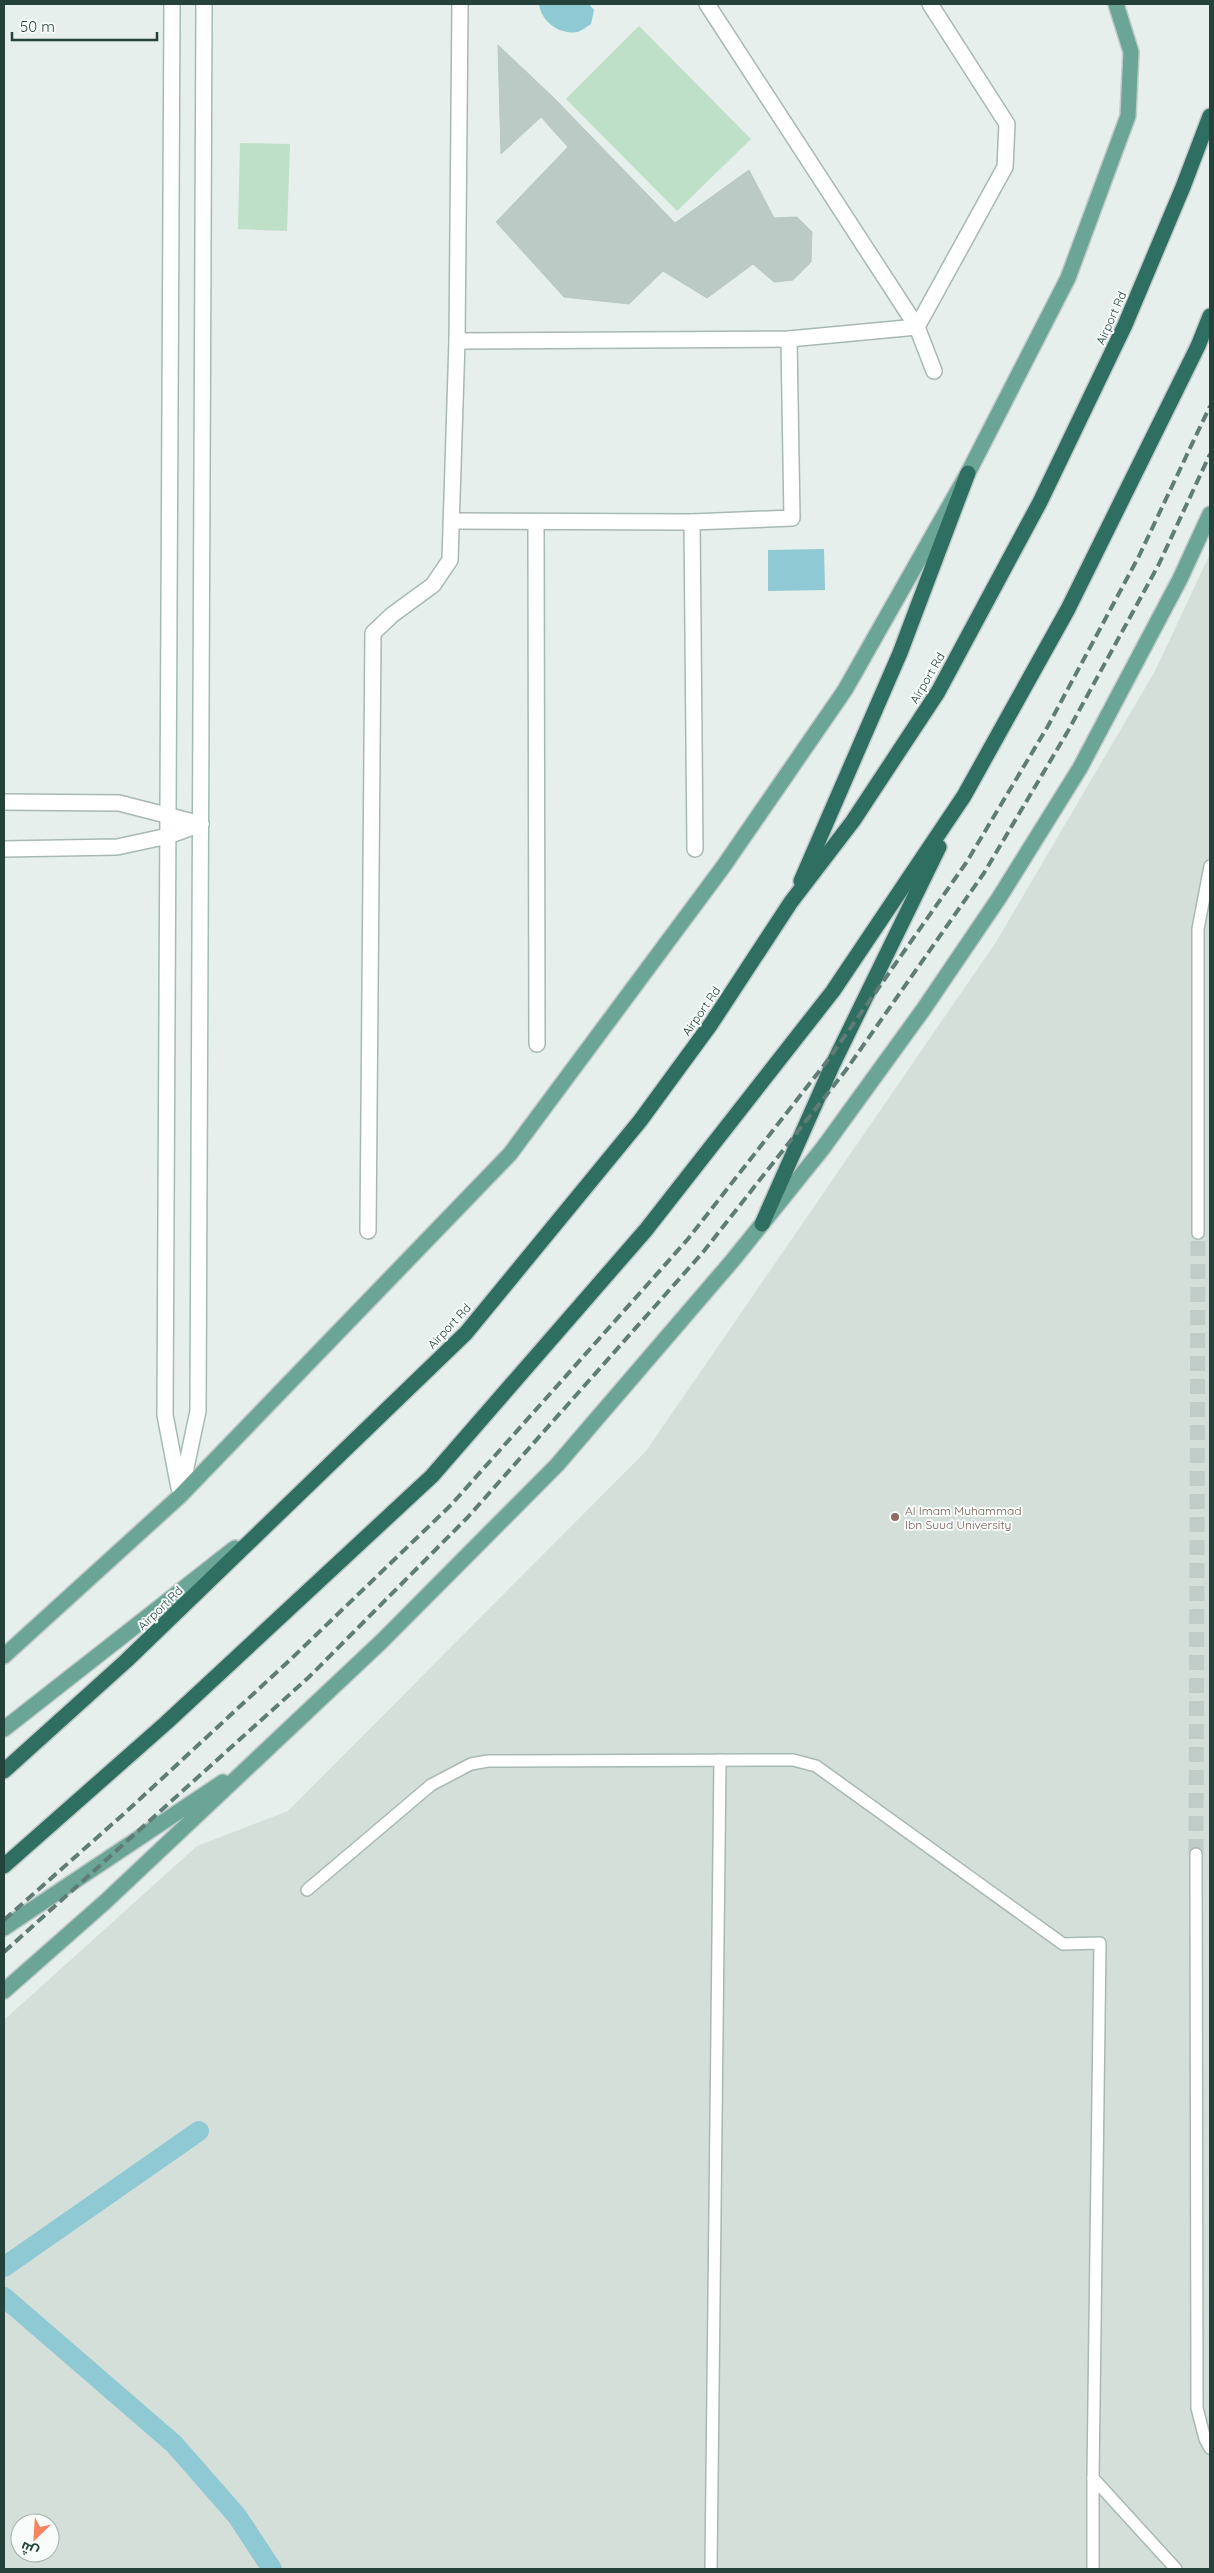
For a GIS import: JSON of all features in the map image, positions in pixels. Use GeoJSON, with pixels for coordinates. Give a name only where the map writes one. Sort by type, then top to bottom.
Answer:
{"type":"FeatureCollection","features":[{"type":"Feature","properties":{"kind":"highway","name":"Airport Rd"},"geometry":{"type":"LineString","coordinates":[[4,1771],[126,1661],[288,1507],[472,1326],[640,1121],[711,1024],[791,902],[853,821],[938,692],[1040,502],[1125,325],[1183,187],[1210,116]]}},
{"type":"Feature","properties":{"kind":"highway"},"geometry":{"type":"LineString","coordinates":[[762,1224],[832,1066],[964,796],[1068,609],[1198,346],[1210,316]]}},
{"type":"Feature","properties":{"kind":"highway"},"geometry":{"type":"LineString","coordinates":[[791,902],[900,653],[968,473]]}},
{"type":"Feature","properties":{"kind":"highway"},"geometry":{"type":"LineString","coordinates":[[4,1866],[166,1723],[432,1476],[645,1231],[809,1022],[833,991],[964,796]]}},
{"type":"Feature","properties":{"kind":"main road"},"geometry":{"type":"LineString","coordinates":[[4,1656],[180,1496],[510,1154],[724,867],[845,690],[968,473],[1068,278],[1128,116],[1132,52],[1116,4]]}},
{"type":"Feature","properties":{"kind":"main road"},"geometry":{"type":"LineString","coordinates":[[4,1991],[105,1902],[382,1641],[557,1465],[762,1224],[852,1107],[923,1010],[999,898],[1080,768],[1180,579],[1210,514]]}},
{"type":"Feature","properties":{"kind":"main road"},"geometry":{"type":"LineString","coordinates":[[4,1729],[288,1507]]}},
{"type":"Feature","properties":{"kind":"main road"},"geometry":{"type":"LineString","coordinates":[[4,1928],[255,1761]]}},
{"type":"Feature","properties":{"kind":"street"},"geometry":{"type":"LineString","coordinates":[[172,4],[165,1415],[180,1496]]}},
{"type":"Feature","properties":{"kind":"street"},"geometry":{"type":"LineString","coordinates":[[180,1496],[198,1411],[204,4]]}},
{"type":"Feature","properties":{"kind":"street"},"geometry":{"type":"LineString","coordinates":[[368,1231],[372,633],[392,615],[433,585],[450,560],[453,521],[457,342],[460,4]]}},
{"type":"Feature","properties":{"kind":"street"},"geometry":{"type":"LineString","coordinates":[[707,4],[917,327],[934,372]]}},
{"type":"Feature","properties":{"kind":"street"},"geometry":{"type":"LineString","coordinates":[[917,327],[1005,167],[1007,124],[930,4]]}},
{"type":"Feature","properties":{"kind":"street"},"geometry":{"type":"LineString","coordinates":[[457,342],[789,339],[917,327]]}},
{"type":"Feature","properties":{"kind":"street"},"geometry":{"type":"LineString","coordinates":[[453,521],[536,523],[692,522],[792,518],[789,339]]}},
{"type":"Feature","properties":{"kind":"street"},"geometry":{"type":"LineString","coordinates":[[692,522],[695,849]]}},
{"type":"Feature","properties":{"kind":"street"},"geometry":{"type":"LineString","coordinates":[[536,523],[536,1044]]}},
{"type":"Feature","properties":{"kind":"street"},"geometry":{"type":"LineString","coordinates":[[4,802],[119,803],[201,824]]}},
{"type":"Feature","properties":{"kind":"street"},"geometry":{"type":"LineString","coordinates":[[4,849],[117,847],[168,836],[201,824]]}},
{"type":"Feature","properties":{"kind":"lane"},"geometry":{"type":"LineString","coordinates":[[1198,1234],[1198,929],[1206,876],[1210,866]]}},
{"type":"Feature","properties":{"kind":"lane"},"geometry":{"type":"LineString","coordinates":[[307,1890],[431,1785],[470,1764],[488,1760],[793,1760],[816,1766],[1063,1944],[1100,1943],[1093,2569]]}},
{"type":"Feature","properties":{"kind":"lane"},"geometry":{"type":"LineString","coordinates":[[710,2569],[720,1760]]}},
{"type":"Feature","properties":{"kind":"lane"},"geometry":{"type":"LineString","coordinates":[[1196,1854],[1198,2408],[1205,2439],[1210,2448]]}},
{"type":"Feature","properties":{"kind":"lane"},"geometry":{"type":"LineString","coordinates":[[1093,2478],[1176,2569]]}},
{"type":"Feature","properties":{"kind":"shaded area","name":"Al Imam Muhammad Ibn Suud University"},"geometry":{"type":"Polygon","coordinates":[[[1210,554],[1210,2569],[4,2569],[4,2020],[197,1846],[288,1811],[646,1451],[996,942],[1155,671],[1210,554]]]}},
{"type":"Feature","properties":{"kind":"green space"},"geometry":{"type":"Polygon","coordinates":[[[639,26],[751,139],[677,211],[566,99],[639,26]]]}},
{"type":"Feature","properties":{"kind":"green space"},"geometry":{"type":"Polygon","coordinates":[[[240,143],[290,144],[287,231],[238,229],[240,143]]]}},
{"type":"Feature","properties":{"kind":"water"},"geometry":{"type":"Polygon","coordinates":[[[539,4],[589,4],[594,10],[591,24],[577,32],[558,29],[552,26],[543,16],[539,4]]]}},
{"type":"Feature","properties":{"kind":"water"},"geometry":{"type":"Polygon","coordinates":[[[824,549],[825,590],[768,591],[768,550],[824,549]]]}},
{"type":"Feature","properties":{"kind":"building"},"geometry":{"type":"Polygon","coordinates":[[[498,45],[554,98],[675,223],[749,170],[774,218],[797,217],[812,232],[811,262],[793,280],[774,282],[753,264],[707,298],[663,271],[629,304],[564,297],[496,222],[568,147],[541,117],[501,154],[498,45]]]}},
{"type":"Feature","properties":{"kind":"waterway"},"geometry":{"type":"LineString","coordinates":[[4,2267],[199,2131]]}},
{"type":"Feature","properties":{"kind":"waterway"},"geometry":{"type":"LineString","coordinates":[[4,2297],[174,2444],[237,2516],[272,2569]]}},
{"type":"Feature","properties":{"kind":"tunnel"},"geometry":{"type":"LineString","coordinates":[[1196,1854],[1198,1233]]}},
{"type":"Feature","properties":{"kind":"railway"},"geometry":{"type":"LineString","coordinates":[[4,1920],[127,1811],[291,1659],[451,1505],[688,1239],[828,1060],[966,863],[1048,726],[1139,556],[1210,406]]}},
{"type":"Feature","properties":{"kind":"railway"},"geometry":{"type":"LineString","coordinates":[[4,1952],[309,1677],[468,1517],[704,1251],[846,1070],[984,873],[1068,731],[1159,564],[1210,454]]}},
{"type":"Feature","properties":{"kind":"place","name":"Al Imam Muhammad Ibn Suud University"},"geometry":{"type":"Point","coordinates":[895,1517]}}]}
